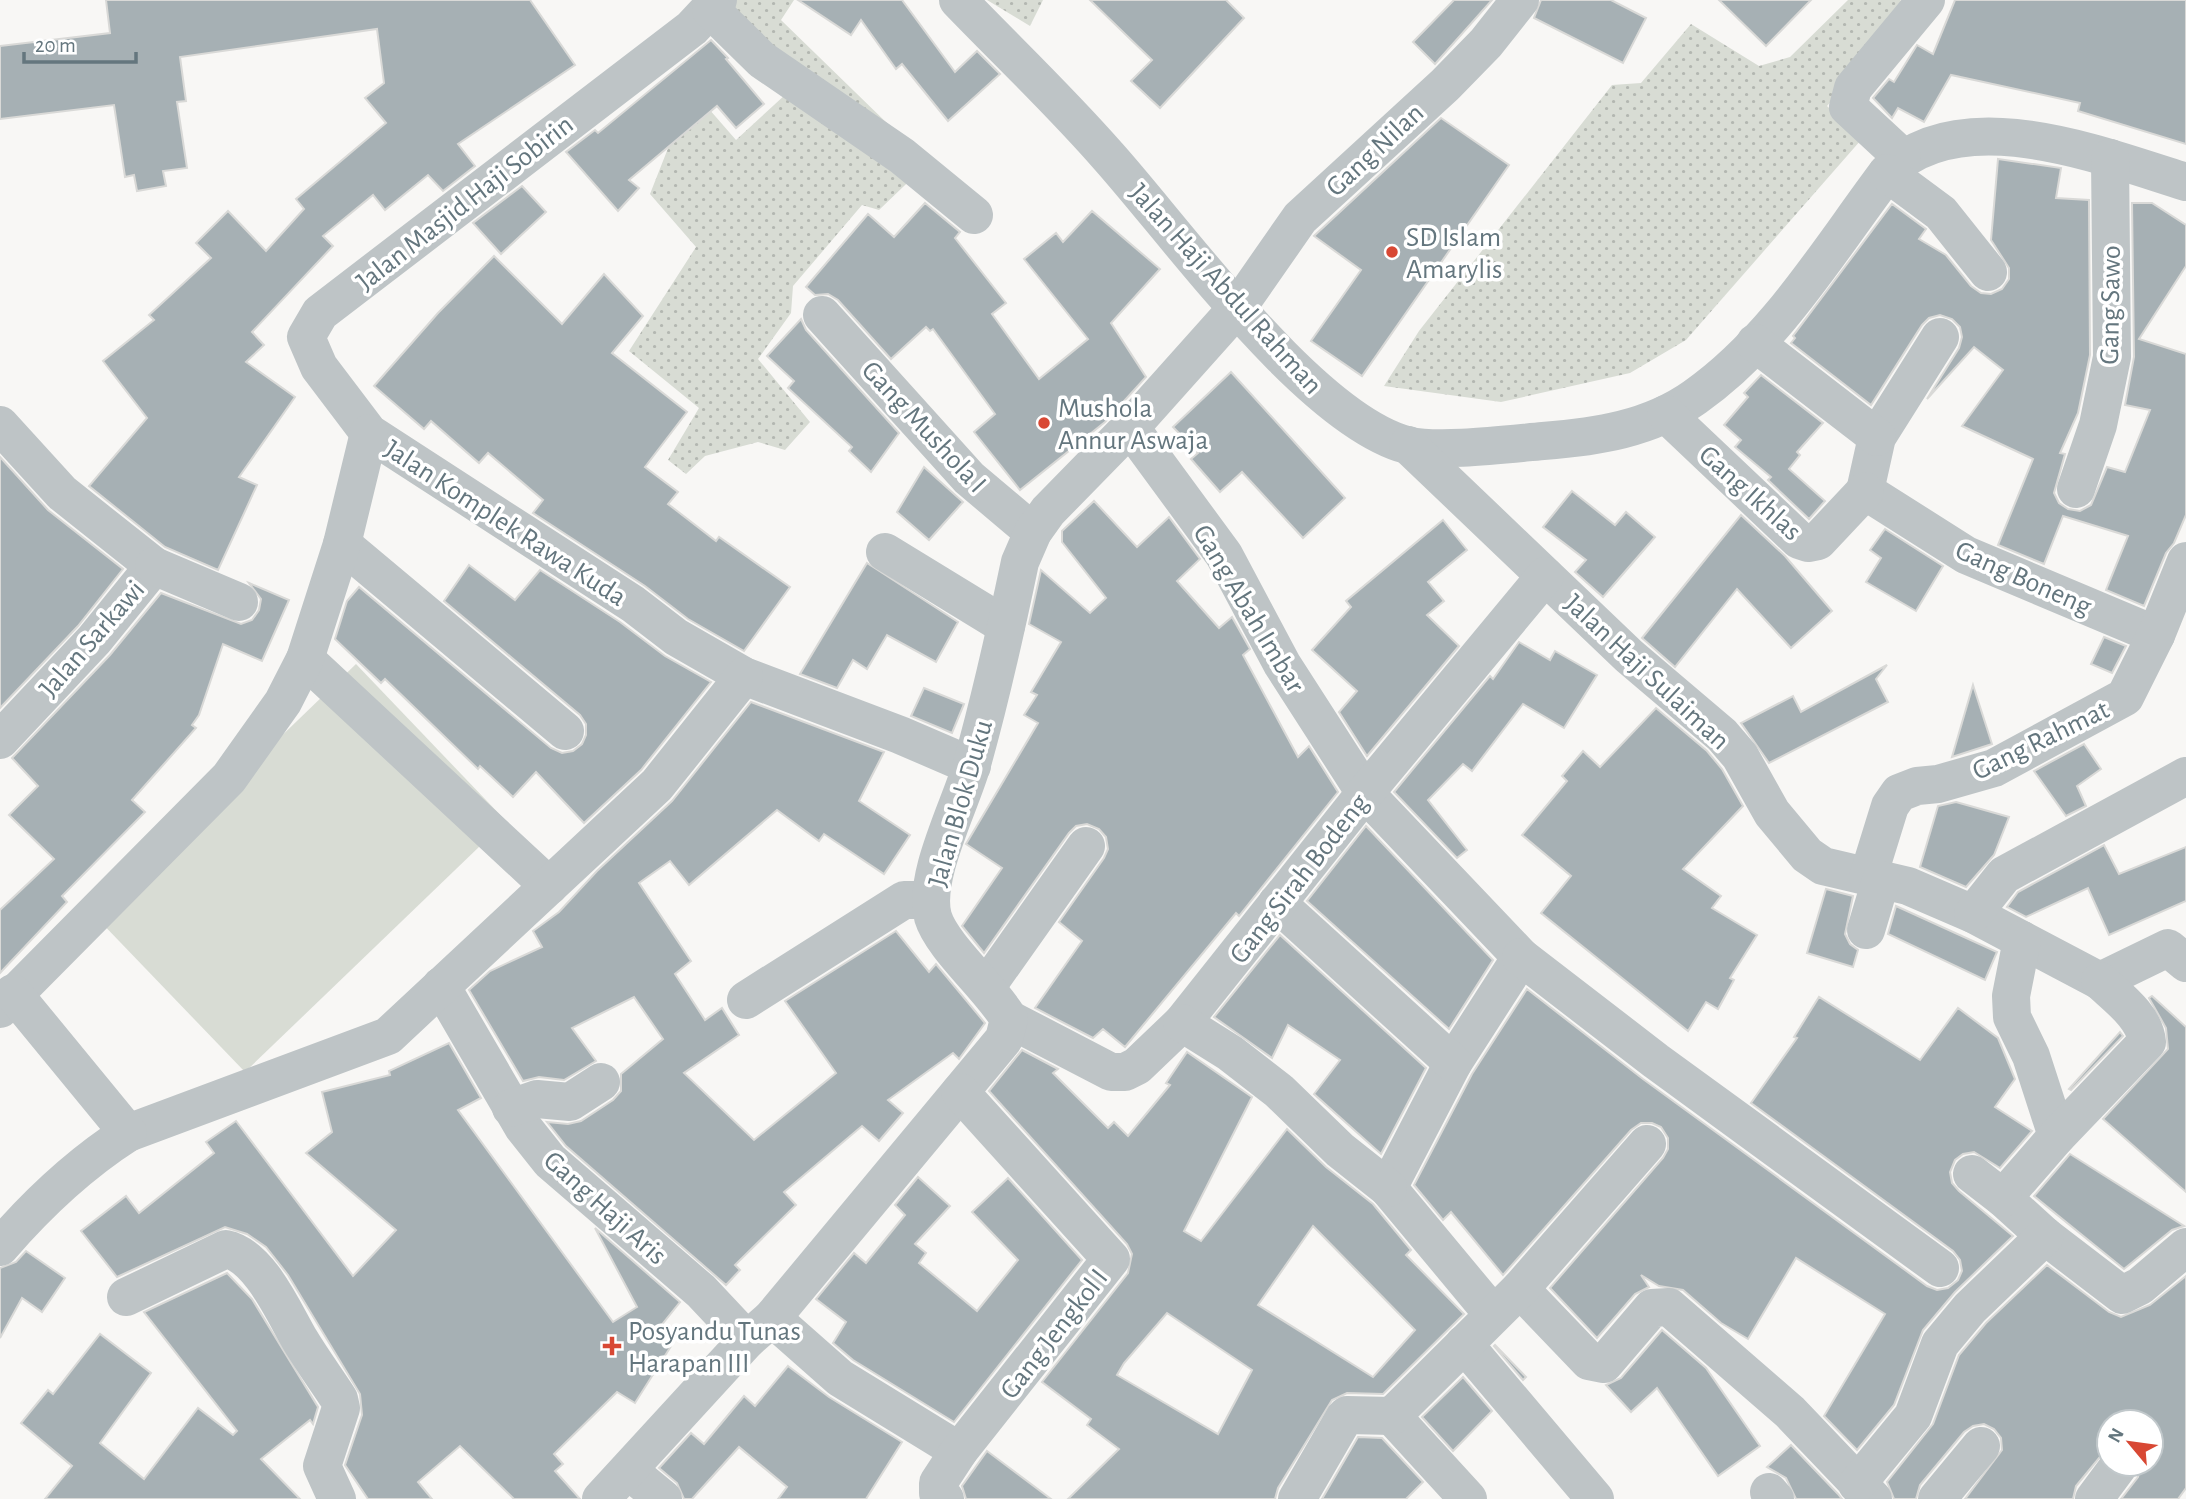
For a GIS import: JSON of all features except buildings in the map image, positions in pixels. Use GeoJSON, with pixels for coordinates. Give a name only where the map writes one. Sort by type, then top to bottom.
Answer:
{"type":"FeatureCollection","features":[{"type":"Feature","properties":{"kind":"street","name":"Jalan Haji Abdul Rahman"},"geometry":{"type":"LineString","coordinates":[[958,0],[1106,153],[1238,307],[1320,394],[1366,426],[1408,445],[1471,447],[1584,438],[1629,429],[1667,414],[1696,397],[1755,344],[1894,165]]}},
{"type":"Feature","properties":{"kind":"street","name":"Gang Nilan"},"geometry":{"type":"LineString","coordinates":[[1238,307],[1300,218],[1445,85],[1486,43],[1520,0]]}},
{"type":"Feature","properties":{"kind":"street"},"geometry":{"type":"LineString","coordinates":[[1926,0],[1853,88],[1848,107],[1894,165],[1941,213],[1988,272]]}},
{"type":"Feature","properties":{"kind":"street"},"geometry":{"type":"LineString","coordinates":[[715,5],[762,60],[902,156],[974,215]]}},
{"type":"Feature","properties":{"kind":"street","name":"Jalan Masjid Haji Sobirin"},"geometry":{"type":"LineString","coordinates":[[369,433],[319,367],[306,337],[320,313],[692,28],[715,5]]}},
{"type":"Feature","properties":{"kind":"street"},"geometry":{"type":"LineString","coordinates":[[1894,165],[1947,141],[1996,136],[2039,141],[2110,158],[2186,182]]}},
{"type":"Feature","properties":{"kind":"street","name":"Gang Sawo"},"geometry":{"type":"LineString","coordinates":[[2076,489],[2098,425],[2112,358],[2110,158]]}},
{"type":"Feature","properties":{"kind":"street","name":"Jalan Blok Duku"},"geometry":{"type":"LineString","coordinates":[[1009,1019],[987,986],[946,939],[934,919],[931,900],[940,857],[972,766],[1020,562],[1033,532],[1056,503],[1142,414],[1238,307]]}},
{"type":"Feature","properties":{"kind":"street","name":"Gang Mushola I"},"geometry":{"type":"LineString","coordinates":[[822,315],[969,478],[1033,532]]}},
{"type":"Feature","properties":{"kind":"street"},"geometry":{"type":"LineString","coordinates":[[1866,491],[1877,437],[1940,337]]}},
{"type":"Feature","properties":{"kind":"street"},"geometry":{"type":"LineString","coordinates":[[1755,344],[1877,437]]}},
{"type":"Feature","properties":{"kind":"street","name":"Gang Abah Imbar"},"geometry":{"type":"LineString","coordinates":[[1142,414],[1224,555],[1282,664],[1365,793],[1521,957],[1656,1061],[1940,1268]]}},
{"type":"Feature","properties":{"kind":"street","name":"Gang Ikhlas"},"geometry":{"type":"LineString","coordinates":[[1667,414],[1799,540],[1808,543],[1818,541],[1866,491]]}},
{"type":"Feature","properties":{"kind":"street","name":"Jalan Sarkawi"},"geometry":{"type":"LineString","coordinates":[[0,740],[94,640],[154,566],[62,493],[1,427]]}},
{"type":"Feature","properties":{"kind":"street","name":"Jalan Komplek Rawa Kuda"},"geometry":{"type":"LineString","coordinates":[[7,1001],[229,778],[283,702],[304,659],[342,544],[369,433],[633,604],[676,637],[744,676],[900,735],[972,766]]}},
{"type":"Feature","properties":{"kind":"street","name":"Jalan Haji Sulaiman"},"geometry":{"type":"LineString","coordinates":[[1408,445],[1629,656],[1722,735],[1740,756],[1772,813],[1807,855],[1823,866],[1908,886],[1973,914],[2100,981],[2131,1010],[2147,1035],[2147,1042],[2057,1136]]}},
{"type":"Feature","properties":{"kind":"street","name":"Gang Boneng"},"geometry":{"type":"LineString","coordinates":[[1866,491],[1966,555],[2156,635]]}},
{"type":"Feature","properties":{"kind":"street"},"geometry":{"type":"LineString","coordinates":[[342,544],[565,732]]}},
{"type":"Feature","properties":{"kind":"street"},"geometry":{"type":"LineString","coordinates":[[885,552],[1006,626]]}},
{"type":"Feature","properties":{"kind":"street","name":"Gang Rahmat"},"geometry":{"type":"LineString","coordinates":[[1875,879],[1890,806],[1899,793],[1917,786],[1938,784],[1994,768],[2125,697],[2156,635],[2186,561]]}},
{"type":"Feature","properties":{"kind":"street"},"geometry":{"type":"LineString","coordinates":[[154,566],[239,602]]}},
{"type":"Feature","properties":{"kind":"street","name":"Gang Sirah Bodeng"},"geometry":{"type":"LineString","coordinates":[[1009,1019],[1111,1072],[1125,1072],[1137,1066],[1182,1023],[1365,793],[1545,576]]}},
{"type":"Feature","properties":{"kind":"street"},"geometry":{"type":"LineString","coordinates":[[304,659],[549,886]]}},
{"type":"Feature","properties":{"kind":"street"},"geometry":{"type":"LineString","coordinates":[[0,1247],[29,1214],[71,1175],[128,1133],[388,1036],[657,785],[744,676]]}},
{"type":"Feature","properties":{"kind":"street"},"geometry":{"type":"LineString","coordinates":[[1973,914],[2004,875],[2186,776]]}},
{"type":"Feature","properties":{"kind":"street"},"geometry":{"type":"LineString","coordinates":[[987,986],[1086,846]]}},
{"type":"Feature","properties":{"kind":"street"},"geometry":{"type":"LineString","coordinates":[[1866,930],[1875,879]]}},
{"type":"Feature","properties":{"kind":"street"},"geometry":{"type":"LineString","coordinates":[[746,1000],[904,900],[931,900]]}},
{"type":"Feature","properties":{"kind":"street"},"geometry":{"type":"LineString","coordinates":[[1277,903],[1453,1063]]}},
{"type":"Feature","properties":{"kind":"street"},"geometry":{"type":"LineString","coordinates":[[2003,1198],[2057,1136],[2031,1056],[2012,1017],[2011,996],[2022,940]]}},
{"type":"Feature","properties":{"kind":"street"},"geometry":{"type":"LineString","coordinates":[[2100,981],[2180,950]]}},
{"type":"Feature","properties":{"kind":"street"},"geometry":{"type":"LineString","coordinates":[[1388,1188],[1453,1063],[1521,957]]}},
{"type":"Feature","properties":{"kind":"street","name":"Gang Haji Aris"},"geometry":{"type":"LineString","coordinates":[[441,986],[511,1108],[550,1161],[701,1292],[959,1451]]}},
{"type":"Feature","properties":{"kind":"street"},"geometry":{"type":"LineString","coordinates":[[7,1001],[128,1133]]}},
{"type":"Feature","properties":{"kind":"street"},"geometry":{"type":"LineString","coordinates":[[601,1499],[760,1329],[1004,1040],[1009,1019]]}},
{"type":"Feature","properties":{"kind":"street"},"geometry":{"type":"LineString","coordinates":[[1182,1023],[1230,1053],[1279,1091],[1340,1150],[1388,1188],[1506,1301],[1589,1361],[1604,1364],[1652,1308],[1669,1307],[1790,1412],[1865,1491],[1913,1416],[1940,1344],[1970,1308],[2045,1236]]}},
{"type":"Feature","properties":{"kind":"street"},"geometry":{"type":"LineString","coordinates":[[511,1108],[537,1099],[570,1102],[601,1082]]}},
{"type":"Feature","properties":{"kind":"street","name":"Gang Jengkol I"},"geometry":{"type":"LineString","coordinates":[[959,1451],[1111,1259],[960,1092]]}},
{"type":"Feature","properties":{"kind":"street"},"geometry":{"type":"LineString","coordinates":[[1392,1416],[1506,1301],[1647,1144]]}},
{"type":"Feature","properties":{"kind":"street"},"geometry":{"type":"LineString","coordinates":[[1972,1174],[2045,1236],[2122,1295],[2140,1286],[2186,1247]]}},
{"type":"Feature","properties":{"kind":"street"},"geometry":{"type":"LineString","coordinates":[[125,1297],[226,1249],[238,1254],[271,1287],[300,1339],[339,1399],[341,1408],[322,1466],[337,1499]]}},
{"type":"Feature","properties":{"kind":"street"},"geometry":{"type":"LineString","coordinates":[[1464,1344],[1595,1499]]}},
{"type":"Feature","properties":{"kind":"street"},"geometry":{"type":"LineString","coordinates":[[1297,1499],[1347,1415],[1392,1416],[1468,1499]]}},
{"type":"Feature","properties":{"kind":"street"},"geometry":{"type":"LineString","coordinates":[[1937,1499],[1980,1446]]}},
{"type":"Feature","properties":{"kind":"street"},"geometry":{"type":"LineString","coordinates":[[945,1499],[938,1493],[938,1483],[959,1451]]}},
{"type":"Feature","properties":{"kind":"street"},"geometry":{"type":"LineString","coordinates":[[629,1471],[663,1499]]}},
{"type":"Feature","properties":{"kind":"street"},"geometry":{"type":"LineString","coordinates":[[2094,1499],[2110,1478]]}},
{"type":"Feature","properties":{"kind":"shaded area"},"geometry":{"type":"Polygon","coordinates":[[[726,0],[794,0],[781,20],[928,163],[879,210],[862,205],[793,286],[791,313],[758,359],[810,422],[785,450],[758,442],[705,456],[686,474],[668,460],[699,408],[629,351],[696,247],[650,194],[676,128],[702,101],[736,140],[786,94],[726,0]]]}},
{"type":"Feature","properties":{"kind":"shaded area"},"geometry":{"type":"Polygon","coordinates":[[[987,0],[1043,0],[1030,26],[987,0]]]}},
{"type":"Feature","properties":{"kind":"shaded area"},"geometry":{"type":"Polygon","coordinates":[[[1848,0],[1900,0],[1913,11],[1827,106],[1861,140],[1686,340],[1630,373],[1501,402],[1384,386],[1419,331],[1612,85],[1641,83],[1691,24],[1759,66],[1790,57],[1848,0]]]}},
{"type":"Feature","properties":{"kind":"shaded area"},"geometry":{"type":"Polygon","coordinates":[[[356,664],[506,821],[245,1072],[95,916],[356,664]]]}},
{"type":"Feature","properties":{"kind":"place","name":"SD Islam Amarylis"},"geometry":{"type":"Point","coordinates":[1392,252]}},
{"type":"Feature","properties":{"kind":"place","name":"Mushola Annur Aswaja"},"geometry":{"type":"Point","coordinates":[1044,423]}},
{"type":"Feature","properties":{"kind":"place","name":"Posyandu Tunas Harapan III"},"geometry":{"type":"Point","coordinates":[612,1346]}}]}
